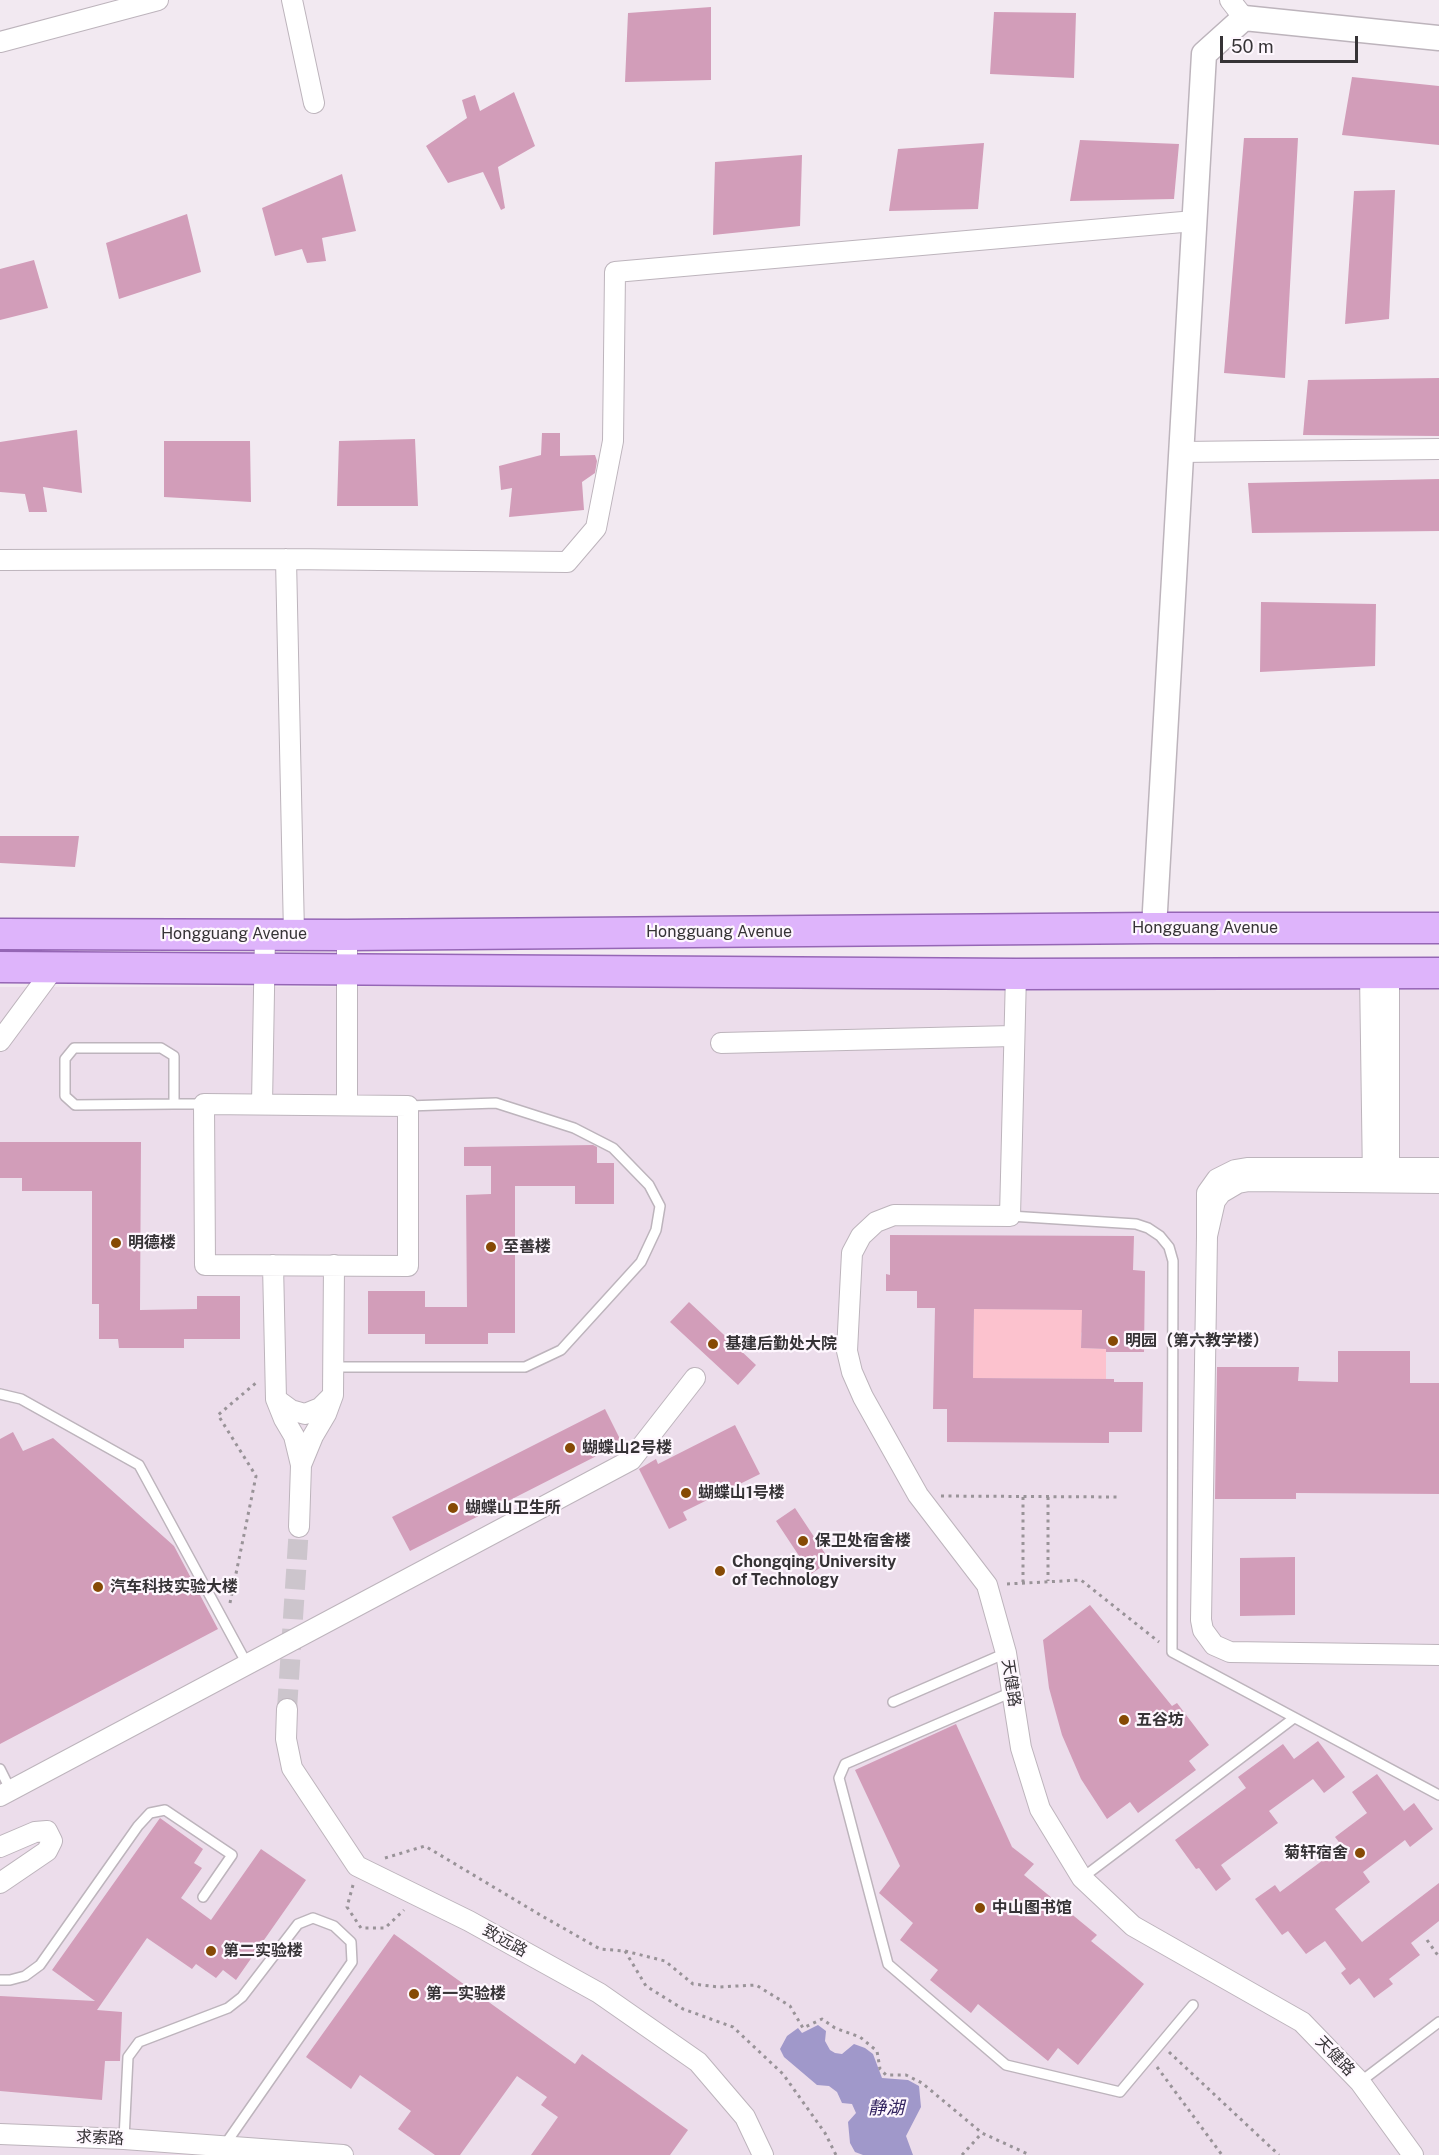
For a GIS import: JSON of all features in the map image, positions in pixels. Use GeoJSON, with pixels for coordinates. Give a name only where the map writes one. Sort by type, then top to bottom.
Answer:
{"type":"FeatureCollection","features":[{"type":"Feature","properties":{"kind":"main road","name":"Hongguang Avenue"},"geometry":{"type":"LineString","coordinates":[[0,934],[348,935],[1154,928],[1439,928]]}},
{"type":"Feature","properties":{"kind":"main road"},"geometry":{"type":"LineString","coordinates":[[0,967],[1016,974],[1439,973]]}},
{"type":"Feature","properties":{"kind":"street"},"geometry":{"type":"LineString","coordinates":[[0,42],[158,0]]}},
{"type":"Feature","properties":{"kind":"street"},"geometry":{"type":"LineString","coordinates":[[292,0],[314,103]]}},
{"type":"Feature","properties":{"kind":"street"},"geometry":{"type":"LineString","coordinates":[[1154,928],[1204,54],[1237,9],[1439,38]]}},
{"type":"Feature","properties":{"kind":"street"},"geometry":{"type":"LineString","coordinates":[[0,560],[286,559],[567,562],[596,528],[614,441],[615,272],[1194,221]]}},
{"type":"Feature","properties":{"kind":"street"},"geometry":{"type":"LineString","coordinates":[[1181,452],[1439,449]]}},
{"type":"Feature","properties":{"kind":"street"},"geometry":{"type":"LineString","coordinates":[[262,1104],[265,970],[279,934],[286,559]]}},
{"type":"Feature","properties":{"kind":"street"},"geometry":{"type":"LineString","coordinates":[[347,1105],[348,935]]}},
{"type":"Feature","properties":{"kind":"street"},"geometry":{"type":"LineString","coordinates":[[0,1041],[54,968]]}},
{"type":"Feature","properties":{"kind":"street"},"geometry":{"type":"LineString","coordinates":[[1379,973],[1381,1175]]}},
{"type":"Feature","properties":{"kind":"street"},"geometry":{"type":"LineString","coordinates":[[1010,1216],[1016,974]]}},
{"type":"Feature","properties":{"kind":"street"},"geometry":{"type":"LineString","coordinates":[[721,1043],[1013,1036]]}},
{"type":"Feature","properties":{"kind":"street"},"geometry":{"type":"LineString","coordinates":[[204,1104],[262,1104],[408,1106],[408,1266],[205,1265],[204,1104]]}},
{"type":"Feature","properties":{"kind":"street"},"geometry":{"type":"LineString","coordinates":[[1439,1183],[1381,1175],[1247,1168],[1225,1174],[1210,1186],[1207,1193],[1201,1620],[1203,1630],[1214,1645],[1230,1652],[1439,1655]]}},
{"type":"Feature","properties":{"kind":"street"},"geometry":{"type":"LineString","coordinates":[[1381,1175],[1439,1168]]}},
{"type":"Feature","properties":{"kind":"street","name":"天健路"},"geometry":{"type":"LineString","coordinates":[[1010,1216],[894,1215],[876,1222],[861,1236],[852,1253],[847,1351],[852,1372],[863,1397],[918,1495],[987,1585],[1006,1653],[1021,1748],[1040,1809],[1082,1878],[1133,1926],[1302,2022],[1360,2082],[1411,2154]]}},
{"type":"Feature","properties":{"kind":"street"},"geometry":{"type":"LineString","coordinates":[[273,1265],[276,1399],[294,1436],[301,1465],[299,1527]]}},
{"type":"Feature","properties":{"kind":"street"},"geometry":{"type":"LineString","coordinates":[[301,1465],[333,1395],[334,1265]]}},
{"type":"Feature","properties":{"kind":"street"},"geometry":{"type":"LineString","coordinates":[[5,1794],[631,1460],[695,1378]]}},
{"type":"Feature","properties":{"kind":"street"},"geometry":{"type":"LineString","coordinates":[[276,1399],[291,1410],[305,1414],[320,1408],[333,1395]]}},
{"type":"Feature","properties":{"kind":"street"},"geometry":{"type":"LineString","coordinates":[[287,1709],[286,1739],[292,1768],[356,1873]]}},
{"type":"Feature","properties":{"kind":"street"},"geometry":{"type":"LineString","coordinates":[[0,1847],[35,1832],[47,1831],[52,1841],[47,1851],[0,1883]]}},
{"type":"Feature","properties":{"kind":"street","name":"致远路"},"geometry":{"type":"LineString","coordinates":[[356,1873],[469,1921],[599,1993],[698,2062],[745,2117],[763,2155]]}},
{"type":"Feature","properties":{"kind":"street","name":"求索路"},"geometry":{"type":"LineString","coordinates":[[0,2134],[124,2139],[344,2155]]}},
{"type":"Feature","properties":{"kind":"lane"},"geometry":{"type":"LineString","coordinates":[[174,1104],[174,1056],[161,1047],[74,1048],[65,1059],[65,1096],[75,1105],[204,1104]]}},
{"type":"Feature","properties":{"kind":"lane"},"geometry":{"type":"LineString","coordinates":[[333,1367],[525,1367],[561,1350],[641,1262],[656,1230],[660,1206],[649,1185],[613,1148],[574,1128],[496,1102],[408,1106]]}},
{"type":"Feature","properties":{"kind":"lane"},"geometry":{"type":"LineString","coordinates":[[1010,1216],[1136,1224],[1160,1236],[1169,1247],[1173,1261],[1172,1652],[1439,1795]]}},
{"type":"Feature","properties":{"kind":"lane"},"geometry":{"type":"LineString","coordinates":[[0,1394],[21,1399],[139,1465],[247,1664]]}},
{"type":"Feature","properties":{"kind":"lane"},"geometry":{"type":"LineString","coordinates":[[893,1702],[1006,1653]]}},
{"type":"Feature","properties":{"kind":"lane"},"geometry":{"type":"LineString","coordinates":[[1012,1692],[845,1764],[839,1778],[888,1964],[1006,2065],[1120,2092],[1193,2005]]}},
{"type":"Feature","properties":{"kind":"lane"},"geometry":{"type":"LineString","coordinates":[[1082,1878],[1294,1718]]}},
{"type":"Feature","properties":{"kind":"lane"},"geometry":{"type":"LineString","coordinates":[[0,1769],[5,1794]]}},
{"type":"Feature","properties":{"kind":"lane"},"geometry":{"type":"LineString","coordinates":[[0,1980],[25,1976],[40,1965],[138,1826],[150,1813],[165,1810],[232,1855],[203,1896]]}},
{"type":"Feature","properties":{"kind":"lane"},"geometry":{"type":"LineString","coordinates":[[124,2139],[128,2058],[139,2042],[228,2008],[242,1997],[298,1924],[313,1918],[334,1926],[351,1942],[352,1962],[224,2146]]}},
{"type":"Feature","properties":{"kind":"lane"},"geometry":{"type":"LineString","coordinates":[[1360,2082],[1439,2022]]}},
{"type":"Feature","properties":{"kind":"path"},"geometry":{"type":"LineString","coordinates":[[232,1591],[256,1476],[218,1415],[247,1391]]}},
{"type":"Feature","properties":{"kind":"path"},"geometry":{"type":"LineString","coordinates":[[918,1495],[1120,1497]]}},
{"type":"Feature","properties":{"kind":"path"},"geometry":{"type":"LineString","coordinates":[[1023,1497],[1023,1583]]}},
{"type":"Feature","properties":{"kind":"path"},"geometry":{"type":"LineString","coordinates":[[1048,1497],[1048,1581]]}},
{"type":"Feature","properties":{"kind":"path"},"geometry":{"type":"LineString","coordinates":[[987,1585],[1080,1580],[1172,1652]]}},
{"type":"Feature","properties":{"kind":"path"},"geometry":{"type":"LineString","coordinates":[[408,1904],[402,1913],[385,1928],[361,1928],[347,1907],[356,1873],[425,1846],[600,1948],[625,1951],[665,1961],[693,1984],[718,1987],[756,1985],[790,2006],[803,2028],[822,2019],[835,2028],[860,2037],[877,2051],[880,2069],[886,2075],[906,2075],[922,2082],[982,2133],[1030,2155]]}},
{"type":"Feature","properties":{"kind":"path"},"geometry":{"type":"LineString","coordinates":[[1427,1940],[1439,1957]]}},
{"type":"Feature","properties":{"kind":"path"},"geometry":{"type":"LineString","coordinates":[[625,1951],[646,1986],[683,2009],[733,2027],[783,2073],[825,2133],[836,2155]]}},
{"type":"Feature","properties":{"kind":"path"},"geometry":{"type":"LineString","coordinates":[[1160,2044],[1279,2155]]}},
{"type":"Feature","properties":{"kind":"path"},"geometry":{"type":"LineString","coordinates":[[1149,2057],[1222,2155]]}},
{"type":"Feature","properties":{"kind":"path"},"geometry":{"type":"LineString","coordinates":[[962,2155],[982,2133]]}},
{"type":"Feature","properties":{"kind":"shaded area","name":"Chongqing University of Technology"},"geometry":{"type":"Polygon","coordinates":[[[0,987],[1439,987],[1439,2155],[0,2155],[0,987]]]}},
{"type":"Feature","properties":{"kind":"shaded area"},"geometry":{"type":"Polygon","coordinates":[[[974,1309],[1105,1310],[1081,1333],[1081,1348],[1106,1349],[1106,1379],[973,1378],[974,1309]]]}},
{"type":"Feature","properties":{"kind":"water","name":"静湖"},"geometry":{"type":"Polygon","coordinates":[[[818,2025],[826,2031],[825,2041],[830,2050],[842,2054],[854,2044],[865,2048],[873,2054],[882,2078],[908,2080],[919,2086],[921,2107],[906,2136],[913,2155],[863,2155],[855,2152],[850,2143],[848,2122],[856,2113],[852,2104],[842,2103],[837,2092],[829,2086],[817,2085],[784,2057],[780,2049],[787,2036],[798,2028],[802,2033],[818,2025]]]}},
{"type":"Feature","properties":{"kind":"building"},"geometry":{"type":"Polygon","coordinates":[[[711,7],[711,80],[625,82],[628,13],[711,7]]]}},
{"type":"Feature","properties":{"kind":"building"},"geometry":{"type":"Polygon","coordinates":[[[994,12],[1076,13],[1074,78],[990,74],[994,12]]]}},
{"type":"Feature","properties":{"kind":"building"},"geometry":{"type":"Polygon","coordinates":[[[1352,77],[1439,86],[1439,145],[1342,135],[1352,77]]]}},
{"type":"Feature","properties":{"kind":"building"},"geometry":{"type":"Polygon","coordinates":[[[514,92],[535,146],[498,167],[505,208],[501,210],[483,172],[448,183],[426,146],[467,118],[462,100],[475,95],[480,111],[514,92]]]}},
{"type":"Feature","properties":{"kind":"building"},"geometry":{"type":"Polygon","coordinates":[[[1244,138],[1298,138],[1285,378],[1224,373],[1244,138]]]}},
{"type":"Feature","properties":{"kind":"building"},"geometry":{"type":"Polygon","coordinates":[[[1080,140],[1179,144],[1174,199],[1070,201],[1080,140]]]}},
{"type":"Feature","properties":{"kind":"building"},"geometry":{"type":"Polygon","coordinates":[[[984,143],[978,209],[889,211],[898,149],[984,143]]]}},
{"type":"Feature","properties":{"kind":"building"},"geometry":{"type":"Polygon","coordinates":[[[802,155],[800,226],[713,235],[715,162],[802,155]]]}},
{"type":"Feature","properties":{"kind":"building"},"geometry":{"type":"Polygon","coordinates":[[[342,174],[356,231],[322,238],[326,261],[307,263],[302,249],[275,256],[262,208],[342,174]]]}},
{"type":"Feature","properties":{"kind":"building"},"geometry":{"type":"Polygon","coordinates":[[[1395,190],[1389,319],[1345,324],[1354,191],[1395,190]]]}},
{"type":"Feature","properties":{"kind":"building"},"geometry":{"type":"Polygon","coordinates":[[[187,214],[201,272],[119,299],[106,243],[187,214]]]}},
{"type":"Feature","properties":{"kind":"building"},"geometry":{"type":"Polygon","coordinates":[[[34,260],[48,308],[0,320],[0,269],[34,260]]]}},
{"type":"Feature","properties":{"kind":"building"},"geometry":{"type":"Polygon","coordinates":[[[1439,378],[1439,436],[1303,435],[1308,380],[1439,378]]]}},
{"type":"Feature","properties":{"kind":"building"},"geometry":{"type":"Polygon","coordinates":[[[77,430],[82,493],[43,487],[47,512],[29,512],[25,494],[0,492],[0,442],[77,430]]]}},
{"type":"Feature","properties":{"kind":"building"},"geometry":{"type":"Polygon","coordinates":[[[542,433],[560,433],[560,456],[595,455],[597,461],[595,473],[582,482],[584,510],[509,517],[512,488],[501,490],[499,466],[541,455],[542,433]]]}},
{"type":"Feature","properties":{"kind":"building"},"geometry":{"type":"Polygon","coordinates":[[[415,439],[418,506],[337,506],[339,441],[415,439]]]}},
{"type":"Feature","properties":{"kind":"building"},"geometry":{"type":"Polygon","coordinates":[[[164,441],[250,441],[251,502],[164,497],[164,441]]]}},
{"type":"Feature","properties":{"kind":"building"},"geometry":{"type":"Polygon","coordinates":[[[1439,479],[1439,531],[1252,533],[1248,483],[1439,479]]]}},
{"type":"Feature","properties":{"kind":"building"},"geometry":{"type":"Polygon","coordinates":[[[1261,602],[1376,604],[1375,666],[1260,672],[1261,602]]]}},
{"type":"Feature","properties":{"kind":"building"},"geometry":{"type":"Polygon","coordinates":[[[0,836],[79,836],[75,867],[0,863],[0,836]]]}},
{"type":"Feature","properties":{"kind":"building","name":"明德楼"},"geometry":{"type":"Polygon","coordinates":[[[0,1142],[141,1142],[140,1310],[197,1309],[197,1296],[240,1296],[240,1339],[184,1339],[184,1348],[119,1348],[118,1339],[99,1339],[99,1304],[92,1304],[92,1191],[22,1191],[22,1178],[0,1178],[0,1142]]]}},
{"type":"Feature","properties":{"kind":"building","name":"至善楼"},"geometry":{"type":"Polygon","coordinates":[[[593,1145],[597,1147],[597,1163],[614,1163],[614,1204],[575,1204],[575,1186],[515,1186],[515,1333],[488,1333],[488,1344],[425,1344],[425,1334],[368,1334],[368,1291],[425,1291],[425,1307],[467,1307],[466,1195],[491,1194],[491,1166],[464,1166],[464,1147],[593,1145]]]}},
{"type":"Feature","properties":{"kind":"building","name":"明园（第六教学楼）"},"geometry":{"type":"Polygon","coordinates":[[[890,1235],[1134,1236],[1133,1270],[1145,1271],[1144,1352],[1106,1352],[1106,1349],[1081,1348],[1082,1310],[974,1309],[973,1378],[1114,1379],[1114,1382],[1143,1382],[1142,1432],[1109,1432],[1109,1443],[947,1442],[947,1409],[933,1409],[935,1308],[917,1308],[917,1291],[886,1291],[886,1274],[890,1275],[890,1235]]]}},
{"type":"Feature","properties":{"kind":"building","name":"基建后勤处大院"},"geometry":{"type":"Polygon","coordinates":[[[689,1302],[756,1365],[738,1385],[670,1322],[689,1302]]]}},
{"type":"Feature","properties":{"kind":"building"},"geometry":{"type":"Polygon","coordinates":[[[1338,1351],[1410,1351],[1410,1383],[1439,1383],[1439,1494],[1296,1493],[1296,1499],[1215,1499],[1217,1367],[1299,1367],[1298,1381],[1338,1382],[1338,1351]]]}},
{"type":"Feature","properties":{"kind":"building"},"geometry":{"type":"Polygon","coordinates":[[[605,1409],[622,1443],[410,1551],[392,1517],[605,1409]]]}},
{"type":"Feature","properties":{"kind":"building","name":"蝴蝶山1号楼"},"geometry":{"type":"Polygon","coordinates":[[[735,1425],[760,1474],[683,1512],[687,1520],[669,1529],[639,1469],[656,1459],[658,1464],[735,1425]]]}},
{"type":"Feature","properties":{"kind":"building","name":"汽车科技实验大楼"},"geometry":{"type":"Polygon","coordinates":[[[13,1432],[23,1451],[53,1438],[174,1546],[218,1629],[0,1744],[0,1439],[13,1432]]]}},
{"type":"Feature","properties":{"kind":"building","name":"保卫处宿舍楼"},"geometry":{"type":"Polygon","coordinates":[[[795,1508],[830,1561],[811,1574],[776,1521],[795,1508]]]}},
{"type":"Feature","properties":{"kind":"building"},"geometry":{"type":"Polygon","coordinates":[[[1295,1557],[1295,1615],[1240,1616],[1240,1558],[1295,1557]]]}},
{"type":"Feature","properties":{"kind":"building","name":"五谷坊"},"geometry":{"type":"Polygon","coordinates":[[[1090,1605],[1172,1706],[1177,1703],[1209,1745],[1189,1761],[1196,1770],[1138,1813],[1130,1802],[1107,1819],[1081,1779],[1062,1735],[1049,1688],[1043,1640],[1090,1605]]]}},
{"type":"Feature","properties":{"kind":"building","name":"中山图书馆"},"geometry":{"type":"Polygon","coordinates":[[[956,1724],[1012,1847],[1034,1864],[1024,1875],[1097,1935],[1091,1941],[1144,1984],[1078,2065],[1058,2048],[1048,2061],[978,2004],[971,2013],[930,1980],[938,1970],[900,1940],[913,1923],[879,1893],[900,1866],[855,1770],[956,1724]]]}},
{"type":"Feature","properties":{"kind":"building"},"geometry":{"type":"Polygon","coordinates":[[[1318,1741],[1345,1777],[1324,1793],[1313,1779],[1269,1811],[1278,1823],[1221,1865],[1231,1879],[1216,1891],[1199,1868],[1196,1869],[1175,1840],[1246,1788],[1238,1777],[1283,1744],[1294,1759],[1318,1741]]]}},
{"type":"Feature","properties":{"kind":"building"},"geometry":{"type":"Polygon","coordinates":[[[1377,1774],[1404,1811],[1414,1803],[1433,1829],[1410,1847],[1405,1840],[1363,1872],[1370,1882],[1335,1909],[1362,1942],[1439,1883],[1439,1921],[1411,1943],[1420,1955],[1389,1979],[1393,1984],[1374,1998],[1359,1978],[1350,1985],[1341,1973],[1346,1969],[1325,1941],[1306,1954],[1288,1931],[1282,1935],[1255,1899],[1275,1885],[1280,1892],[1342,1846],[1335,1837],[1367,1813],[1352,1792],[1377,1774]]]}},
{"type":"Feature","properties":{"kind":"building","name":"第二实验楼"},"geometry":{"type":"Polygon","coordinates":[[[160,1818],[203,1849],[194,1863],[202,1868],[181,1898],[211,1920],[261,1849],[306,1880],[236,1980],[223,1970],[216,1978],[196,1964],[192,1969],[147,1938],[97,2010],[122,2012],[120,2061],[105,2061],[102,2100],[0,2091],[0,1996],[95,2001],[52,1970],[160,1818]]]}},
{"type":"Feature","properties":{"kind":"building","name":"第一实验楼"},"geometry":{"type":"Polygon","coordinates":[[[394,1934],[575,2064],[582,2054],[688,2130],[670,2155],[531,2155],[558,2117],[541,2105],[547,2097],[517,2076],[460,2155],[435,2155],[398,2129],[411,2111],[360,2075],[351,2089],[306,2057],[394,1934]]]}},
{"type":"Feature","properties":{"kind":"tunnel"},"geometry":{"type":"LineString","coordinates":[[287,1709],[299,1527]]}},
{"type":"Feature","properties":{"kind":"place","name":"明德楼"},"geometry":{"type":"Point","coordinates":[116,1243]}},
{"type":"Feature","properties":{"kind":"place","name":"至善楼"},"geometry":{"type":"Point","coordinates":[491,1247]}},
{"type":"Feature","properties":{"kind":"place","name":"明园（第六教学楼）"},"geometry":{"type":"Point","coordinates":[1113,1341]}},
{"type":"Feature","properties":{"kind":"place","name":"基建后勤处大院"},"geometry":{"type":"Point","coordinates":[713,1344]}},
{"type":"Feature","properties":{"kind":"place","name":"蝴蝶山2号楼"},"geometry":{"type":"Point","coordinates":[570,1448]}},
{"type":"Feature","properties":{"kind":"place","name":"蝴蝶山1号楼"},"geometry":{"type":"Point","coordinates":[686,1493]}},
{"type":"Feature","properties":{"kind":"place","name":"蝴蝶山卫生所"},"geometry":{"type":"Point","coordinates":[453,1508]}},
{"type":"Feature","properties":{"kind":"place","name":"保卫处宿舍楼"},"geometry":{"type":"Point","coordinates":[803,1541]}},
{"type":"Feature","properties":{"kind":"place","name":"Chongqing University of Technology"},"geometry":{"type":"Point","coordinates":[720,1571]}},
{"type":"Feature","properties":{"kind":"place","name":"汽车科技实验大楼"},"geometry":{"type":"Point","coordinates":[98,1587]}},
{"type":"Feature","properties":{"kind":"place","name":"五谷坊"},"geometry":{"type":"Point","coordinates":[1124,1720]}},
{"type":"Feature","properties":{"kind":"place","name":"菊轩宿舍"},"geometry":{"type":"Point","coordinates":[1360,1853]}},
{"type":"Feature","properties":{"kind":"place","name":"中山图书馆"},"geometry":{"type":"Point","coordinates":[980,1908]}},
{"type":"Feature","properties":{"kind":"place","name":"第二实验楼"},"geometry":{"type":"Point","coordinates":[211,1951]}},
{"type":"Feature","properties":{"kind":"place","name":"第一实验楼"},"geometry":{"type":"Point","coordinates":[414,1994]}}]}
